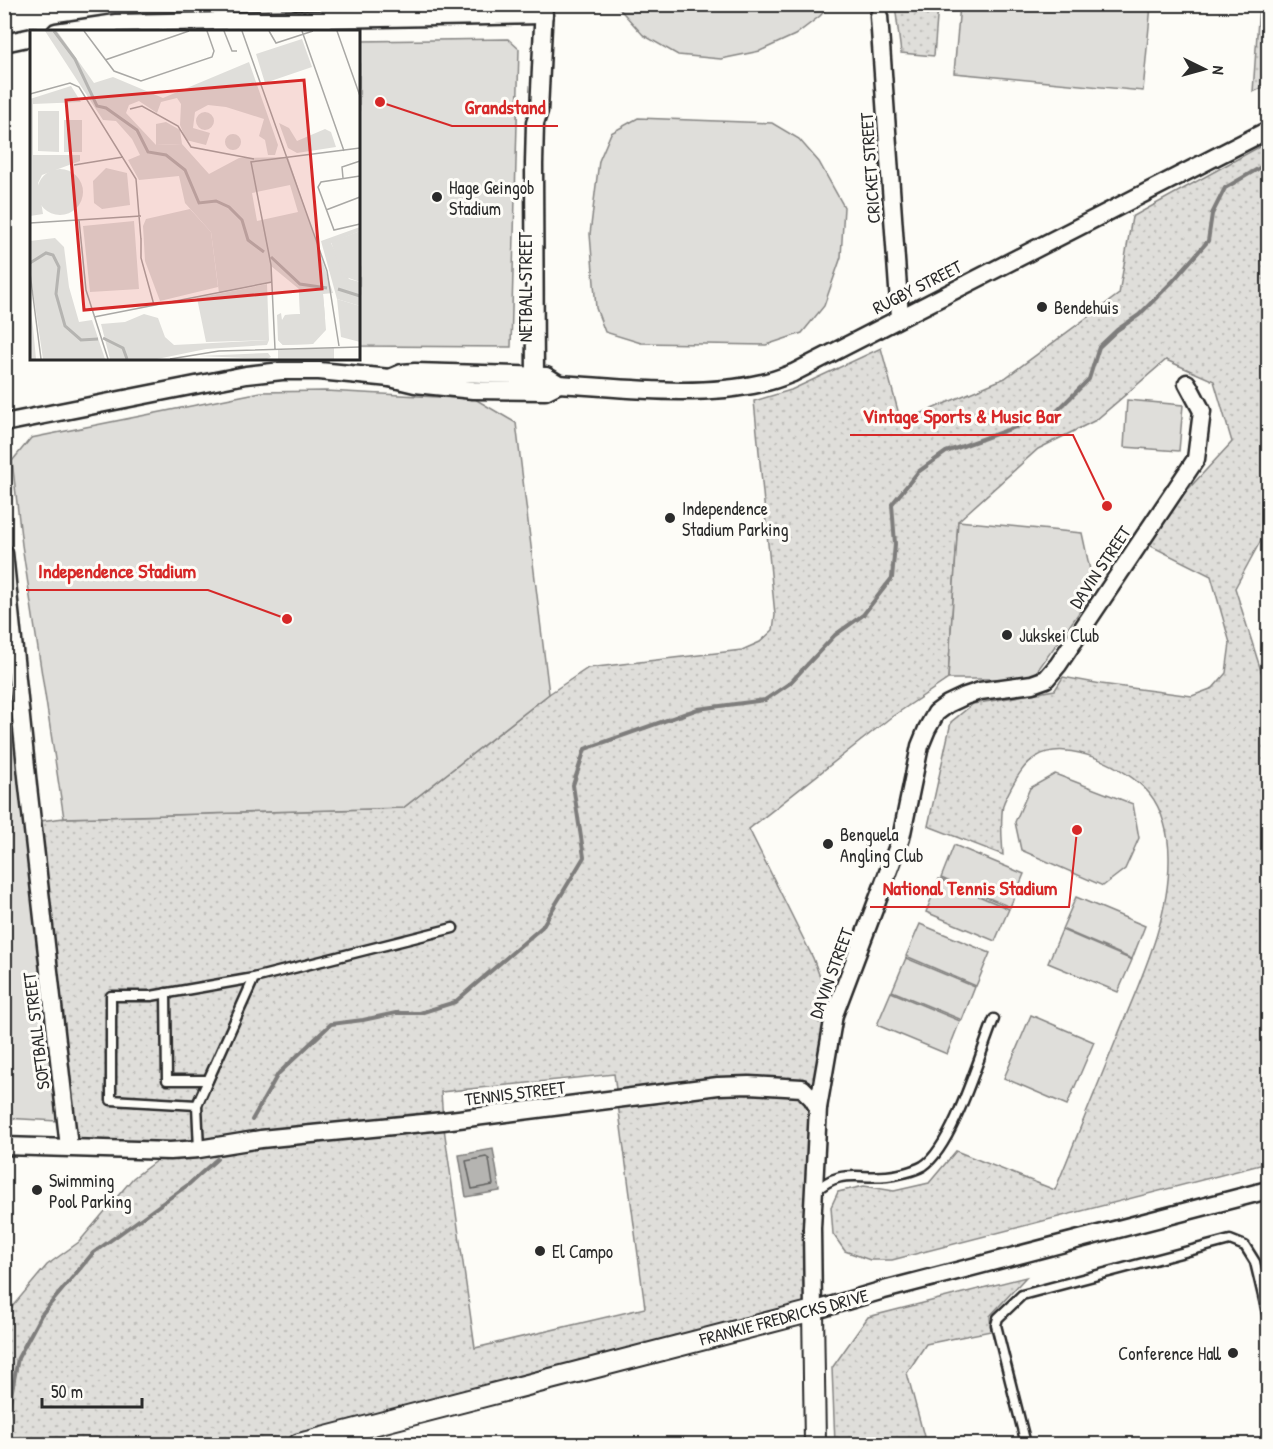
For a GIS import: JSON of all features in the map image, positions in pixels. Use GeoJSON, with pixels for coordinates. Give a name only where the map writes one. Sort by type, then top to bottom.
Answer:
{"type":"FeatureCollection","features":[{"type":"Feature","properties":{"kind":"street"},"geometry":{"type":"LineString","coordinates":[[69,30],[116,23],[544,10]]}},
{"type":"Feature","properties":{"kind":"street","name":"NETBALL STREET"},"geometry":{"type":"LineString","coordinates":[[544,10],[539,111],[544,128],[544,383]]}},
{"type":"Feature","properties":{"kind":"street","name":"CRICKET STREET"},"geometry":{"type":"LineString","coordinates":[[879,16],[900,317]]}},
{"type":"Feature","properties":{"kind":"street"},"geometry":{"type":"LineString","coordinates":[[4,43],[30,37]]}},
{"type":"Feature","properties":{"kind":"street","name":"RUGBY STREET"},"geometry":{"type":"LineString","coordinates":[[4,423],[246,375],[282,371],[319,371],[390,378],[415,384],[473,390],[544,383],[662,390],[717,389],[763,383],[793,373],[1269,130]]}},
{"type":"Feature","properties":{"kind":"street","name":"DAVIN STREET"},"geometry":{"type":"LineString","coordinates":[[818,1108],[834,1015],[901,838],[920,746],[927,729],[936,713],[948,704],[980,691],[1032,684],[1046,679],[1058,665],[1196,459],[1202,411],[1187,383]]}},
{"type":"Feature","properties":{"kind":"street","name":"SOFTBALL STREET"},"geometry":{"type":"LineString","coordinates":[[4,553],[69,1147]]}},
{"type":"Feature","properties":{"kind":"street","name":"TENNIS STREET"},"geometry":{"type":"LineString","coordinates":[[4,1146],[170,1151],[199,1149],[261,1139],[474,1118],[718,1086],[802,1088],[818,1108]]}},
{"type":"Feature","properties":{"kind":"street"},"geometry":{"type":"LineString","coordinates":[[815,1444],[812,1228],[818,1108]]}},
{"type":"Feature","properties":{"kind":"street","name":"FRANKIE FREDRICKS DRIVE"},"geometry":{"type":"LineString","coordinates":[[299,1444],[1269,1190]]}},
{"type":"Feature","properties":{"kind":"lane"},"geometry":{"type":"LineString","coordinates":[[197,1105],[111,1100],[111,996],[151,996],[254,978],[453,928]]}},
{"type":"Feature","properties":{"kind":"lane"},"geometry":{"type":"LineString","coordinates":[[199,1149],[197,1105],[254,978]]}},
{"type":"Feature","properties":{"kind":"lane"},"geometry":{"type":"LineString","coordinates":[[166,993],[167,1080],[208,1080]]}},
{"type":"Feature","properties":{"kind":"lane"},"geometry":{"type":"LineString","coordinates":[[814,1192],[824,1182],[842,1176],[888,1176],[923,1166],[949,1132],[994,1018]]}},
{"type":"Feature","properties":{"kind":"lane"},"geometry":{"type":"LineString","coordinates":[[1026,1444],[996,1325],[998,1318],[1022,1295],[1230,1240],[1245,1246],[1255,1262],[1269,1317]]}},
{"type":"Feature","properties":{"kind":"shaded area"},"geometry":{"type":"Polygon","coordinates":[[[616,5],[830,5],[820,16],[795,35],[760,51],[721,59],[678,55],[643,35],[616,5]]]}},
{"type":"Feature","properties":{"kind":"shaded area"},"geometry":{"type":"Polygon","coordinates":[[[895,5],[938,5],[934,56],[901,53],[895,5]]]}},
{"type":"Feature","properties":{"kind":"shaded area"},"geometry":{"type":"Polygon","coordinates":[[[960,5],[1151,5],[1143,91],[954,73],[960,5]]]}},
{"type":"Feature","properties":{"kind":"shaded area"},"geometry":{"type":"Polygon","coordinates":[[[1259,5],[1268,5],[1268,85],[1253,92],[1259,5]]]}},
{"type":"Feature","properties":{"kind":"shaded area","name":"Hage Geingob Stadium"},"geometry":{"type":"Polygon","coordinates":[[[508,39],[519,49],[511,347],[360,346],[360,41],[508,39]]]}},
{"type":"Feature","properties":{"kind":"shaded area"},"geometry":{"type":"Polygon","coordinates":[[[638,118],[772,123],[799,139],[819,162],[844,207],[841,257],[824,306],[802,333],[766,345],[641,343],[605,332],[596,308],[590,234],[599,161],[611,133],[638,118]]]}},
{"type":"Feature","properties":{"kind":"shaded area"},"geometry":{"type":"Polygon","coordinates":[[[1268,142],[1268,527],[1235,588],[1268,693],[1268,1163],[892,1260],[870,1260],[845,1251],[833,1234],[831,1207],[838,1192],[864,1186],[894,1191],[929,1183],[956,1151],[1055,1190],[1145,970],[1165,903],[1169,849],[1158,807],[1149,793],[1127,774],[1112,765],[1080,753],[1049,752],[1036,757],[1021,771],[1003,805],[1001,824],[1003,855],[928,826],[951,722],[973,704],[1055,690],[1063,677],[1192,696],[1213,688],[1226,673],[1230,643],[1211,576],[1147,544],[1167,512],[1232,442],[1214,381],[1166,360],[1096,420],[1038,449],[958,521],[948,679],[890,718],[749,829],[813,958],[834,1015],[829,1042],[813,1311],[285,1444],[5,1444],[5,1307],[12,1307],[47,1265],[79,1242],[133,1178],[169,1151],[69,1147],[32,822],[64,818],[403,808],[549,694],[588,668],[742,650],[760,642],[773,630],[775,615],[754,401],[791,390],[881,348],[901,422],[1005,378],[1119,294],[1132,217],[1268,142]],[[614,1074],[441,1092],[443,1121],[475,1348],[645,1308],[614,1074]]]}},
{"type":"Feature","properties":{"kind":"shaded area"},"geometry":{"type":"Polygon","coordinates":[[[326,391],[475,399],[516,423],[549,694],[403,808],[64,818],[22,545],[12,461],[31,438],[261,392],[326,391]]]}},
{"type":"Feature","properties":{"kind":"shaded area"},"geometry":{"type":"Polygon","coordinates":[[[1127,400],[1183,405],[1179,451],[1124,447],[1127,400]]]}},
{"type":"Feature","properties":{"kind":"shaded area","name":"Jukskei Club"},"geometry":{"type":"Polygon","coordinates":[[[958,521],[1082,533],[1092,579],[1091,596],[1035,674],[1024,679],[948,679],[958,521]]]}},
{"type":"Feature","properties":{"kind":"shaded area"},"geometry":{"type":"Polygon","coordinates":[[[4,687],[11,687],[43,947],[57,1121],[5,1118],[4,687]]]}},
{"type":"Feature","properties":{"kind":"shaded area"},"geometry":{"type":"Polygon","coordinates":[[[1055,774],[1133,804],[1139,838],[1125,869],[1103,886],[1021,850],[1015,822],[1030,788],[1055,774]]]}},
{"type":"Feature","properties":{"kind":"shaded area"},"geometry":{"type":"Polygon","coordinates":[[[954,845],[1024,874],[1010,907],[941,878],[954,845]]]}},
{"type":"Feature","properties":{"kind":"shaded area"},"geometry":{"type":"Polygon","coordinates":[[[939,879],[1009,909],[995,941],[926,912],[939,879]]]}},
{"type":"Feature","properties":{"kind":"shaded area"},"geometry":{"type":"Polygon","coordinates":[[[1076,897],[1145,926],[1132,959],[1062,929],[1076,897]]]}},
{"type":"Feature","properties":{"kind":"shaded area"},"geometry":{"type":"Polygon","coordinates":[[[920,924],[990,953],[976,986],[906,956],[920,924]]]}},
{"type":"Feature","properties":{"kind":"shaded area"},"geometry":{"type":"Polygon","coordinates":[[[1062,930],[1132,960],[1118,992],[1048,963],[1062,930]]]}},
{"type":"Feature","properties":{"kind":"shaded area"},"geometry":{"type":"Polygon","coordinates":[[[906,958],[975,987],[962,1020],[892,991],[906,958]]]}},
{"type":"Feature","properties":{"kind":"shaded area"},"geometry":{"type":"Polygon","coordinates":[[[891,992],[960,1021],[947,1054],[877,1025],[891,992]]]}},
{"type":"Feature","properties":{"kind":"shaded area"},"geometry":{"type":"Polygon","coordinates":[[[1031,1015],[1094,1042],[1067,1105],[1004,1078],[1031,1015]]]}},
{"type":"Feature","properties":{"kind":"shaded area"},"geometry":{"type":"Polygon","coordinates":[[[1026,1277],[990,1316],[991,1331],[926,1344],[907,1373],[926,1444],[835,1444],[832,1368],[868,1317],[1026,1277]]]}},
{"type":"Feature","properties":{"kind":"water"},"geometry":{"type":"Polygon","coordinates":[[[493,1149],[500,1191],[466,1197],[459,1155],[493,1149]]]}},
{"type":"Feature","properties":{"kind":"waterway"},"geometry":{"type":"LineString","coordinates":[[252,1120],[278,1074],[331,1024],[396,1013],[420,1013],[455,1002],[542,927],[584,857],[573,785],[585,749],[698,709],[765,700],[790,683],[835,635],[863,615],[892,578],[895,544],[892,504],[918,472],[946,452],[1055,413],[1089,379],[1099,347],[1117,330],[1139,315],[1208,241],[1212,214],[1225,188],[1268,163]]}},
{"type":"Feature","properties":{"kind":"waterway"},"geometry":{"type":"LineString","coordinates":[[4,1434],[18,1358],[41,1315],[93,1253],[189,1184],[217,1159]]}},
{"type":"Feature","properties":{"kind":"place","name":"Grandstand"},"geometry":{"type":"Point","coordinates":[380,102]}},
{"type":"Feature","properties":{"kind":"place","name":"Hage Geingob Stadium"},"geometry":{"type":"Point","coordinates":[437,197]}},
{"type":"Feature","properties":{"kind":"place","name":"Bendehuis"},"geometry":{"type":"Point","coordinates":[1042,307]}},
{"type":"Feature","properties":{"kind":"place","name":"Vintage Sports & Music Bar"},"geometry":{"type":"Point","coordinates":[1107,506]}},
{"type":"Feature","properties":{"kind":"place","name":"Independence Stadium Parking"},"geometry":{"type":"Point","coordinates":[670,518]}},
{"type":"Feature","properties":{"kind":"place","name":"Independence Stadium"},"geometry":{"type":"Point","coordinates":[287,619]}},
{"type":"Feature","properties":{"kind":"place","name":"Jukskei Club"},"geometry":{"type":"Point","coordinates":[1007,635]}},
{"type":"Feature","properties":{"kind":"place","name":"National Tennis Stadium"},"geometry":{"type":"Point","coordinates":[1077,830]}},
{"type":"Feature","properties":{"kind":"place","name":"Benguela Angling Club"},"geometry":{"type":"Point","coordinates":[828,844]}},
{"type":"Feature","properties":{"kind":"place","name":"Swimming Pool Parking"},"geometry":{"type":"Point","coordinates":[37,1190]}},
{"type":"Feature","properties":{"kind":"place","name":"El Campo"},"geometry":{"type":"Point","coordinates":[540,1251]}},
{"type":"Feature","properties":{"kind":"place","name":"Conference Hall"},"geometry":{"type":"Point","coordinates":[1233,1353]}}]}
